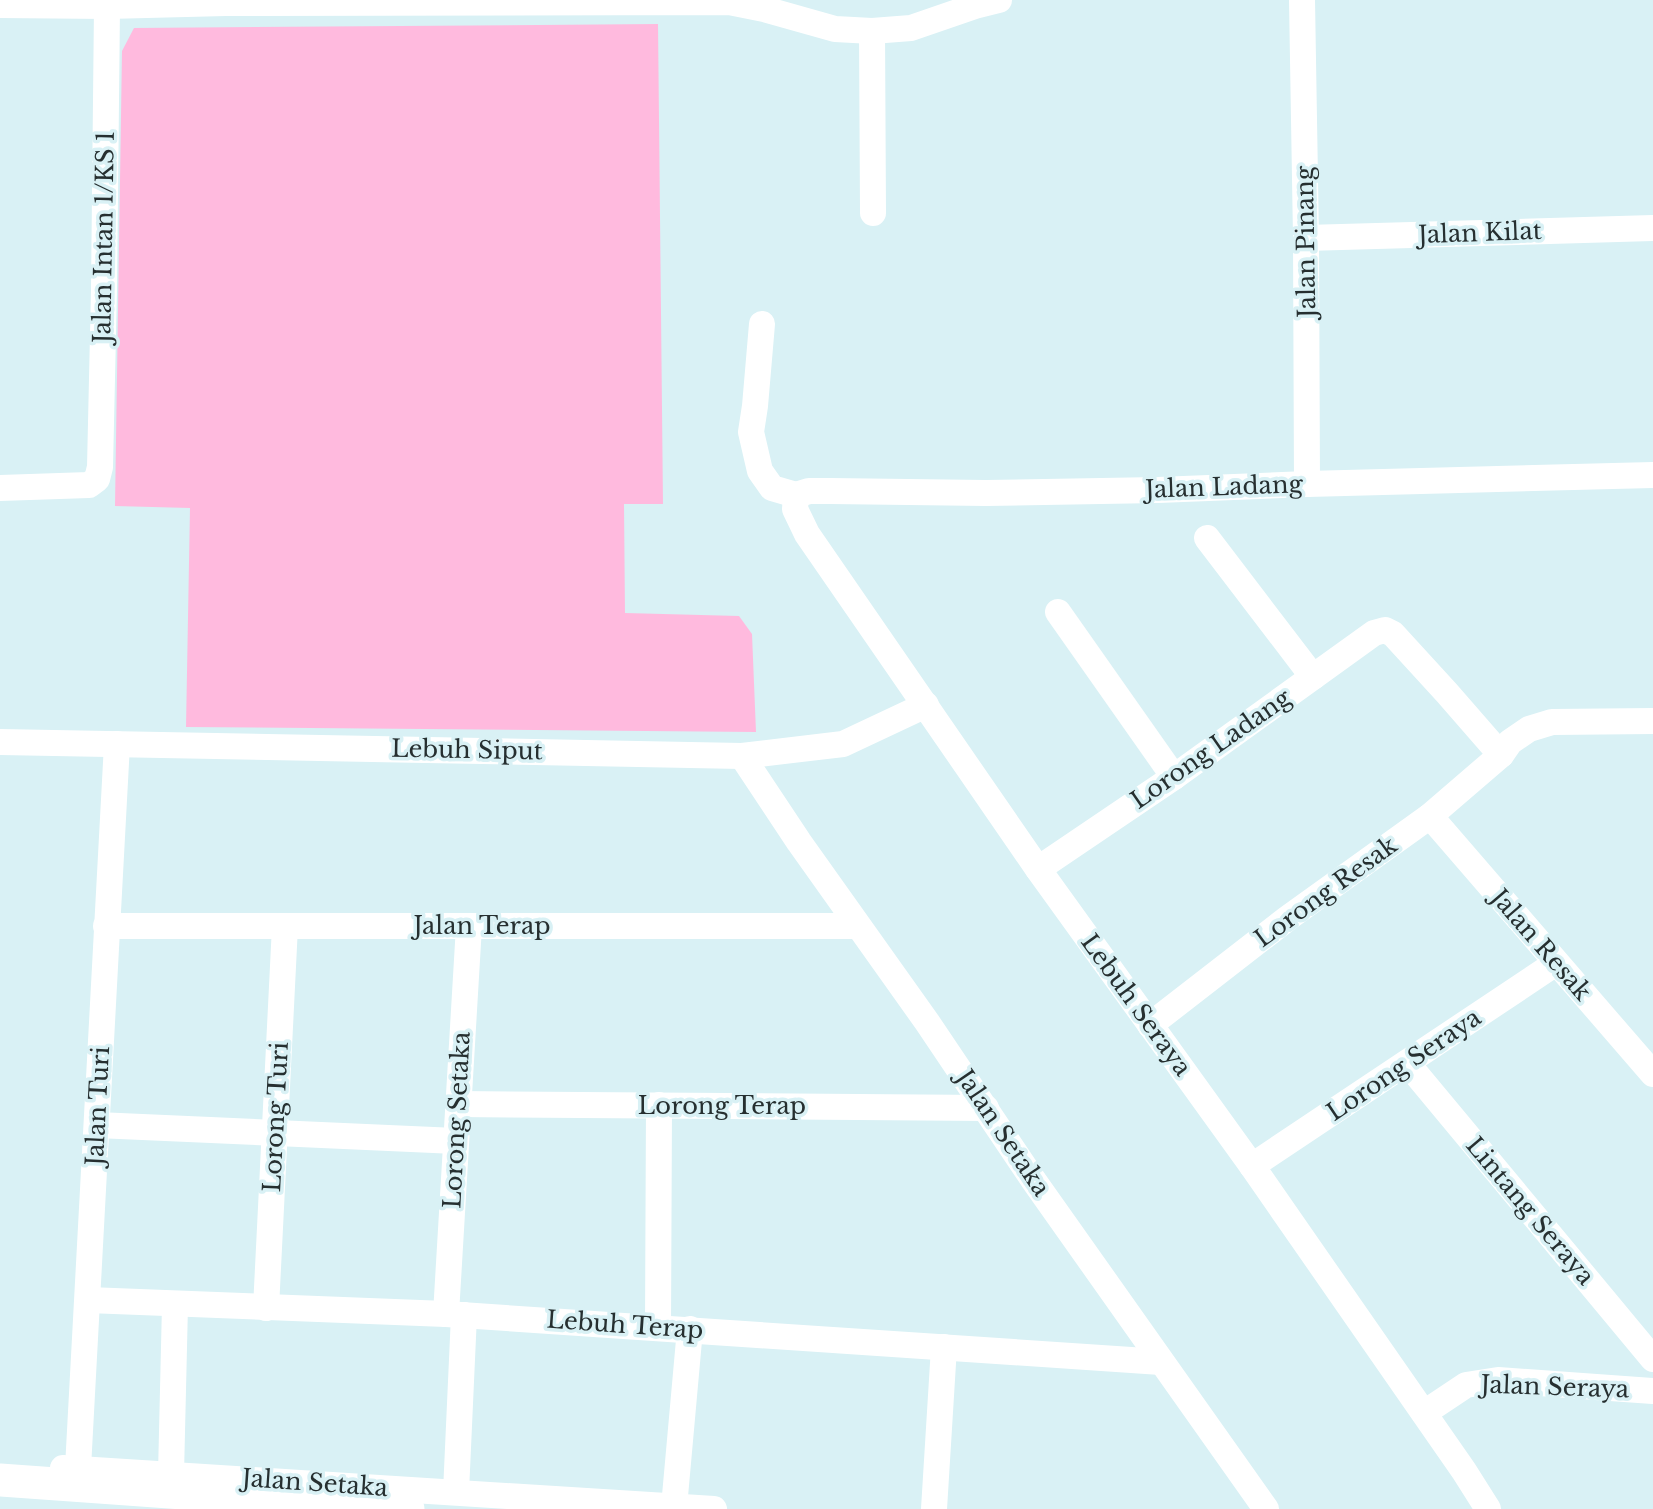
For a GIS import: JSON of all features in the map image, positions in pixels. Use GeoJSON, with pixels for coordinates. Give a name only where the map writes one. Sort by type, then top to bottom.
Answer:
{"type":"FeatureCollection","features":[{"type":"Feature","properties":{"kind":"main road"},"geometry":{"type":"LineString","coordinates":[[0,1480],[408,1509]]}},
{"type":"Feature","properties":{"kind":"street"},"geometry":{"type":"LineString","coordinates":[[5,5],[107,6],[226,1],[730,2],[835,29],[872,32],[911,28],[999,0]]}},
{"type":"Feature","properties":{"kind":"street","name":"Jalan Pinang"},"geometry":{"type":"LineString","coordinates":[[1302,0],[1307,484]]}},
{"type":"Feature","properties":{"kind":"street","name":"Jalan Intan 1/KS 1"},"geometry":{"type":"LineString","coordinates":[[0,488],[89,485],[97,479],[100,467],[107,6]]}},
{"type":"Feature","properties":{"kind":"street"},"geometry":{"type":"LineString","coordinates":[[872,32],[873,213]]}},
{"type":"Feature","properties":{"kind":"street","name":"Jalan Kilat"},"geometry":{"type":"LineString","coordinates":[[1306,238],[1653,228]]}},
{"type":"Feature","properties":{"kind":"street"},"geometry":{"type":"LineString","coordinates":[[762,324],[751,432],[760,471],[772,488],[796,495]]}},
{"type":"Feature","properties":{"kind":"street","name":"Jalan Ladang"},"geometry":{"type":"LineString","coordinates":[[796,495],[810,491],[986,494],[1653,475]]}},
{"type":"Feature","properties":{"kind":"street","name":"Lebuh Seraya"},"geometry":{"type":"LineString","coordinates":[[796,495],[796,509],[807,534],[1038,869],[1252,1166],[1488,1509]]}},
{"type":"Feature","properties":{"kind":"street"},"geometry":{"type":"LineString","coordinates":[[1207,538],[1313,677]]}},
{"type":"Feature","properties":{"kind":"street"},"geometry":{"type":"LineString","coordinates":[[1058,611],[1174,776]]}},
{"type":"Feature","properties":{"kind":"street","name":"Lorong Ladang"},"geometry":{"type":"LineString","coordinates":[[1038,869],[1374,633],[1385,630],[1393,634],[1501,755]]}},
{"type":"Feature","properties":{"kind":"street","name":"Lebuh Siput"},"geometry":{"type":"LineString","coordinates":[[0,742],[742,756],[843,744],[926,705]]}},
{"type":"Feature","properties":{"kind":"street","name":"Lorong Resak"},"geometry":{"type":"LineString","coordinates":[[1150,1025],[1288,918],[1430,816],[1501,755],[1510,742],[1529,729],[1552,722],[1653,721]]}},
{"type":"Feature","properties":{"kind":"street","name":"Jalan Turi"},"geometry":{"type":"LineString","coordinates":[[78,1468],[117,744]]}},
{"type":"Feature","properties":{"kind":"street","name":"Jalan Setaka"},"geometry":{"type":"LineString","coordinates":[[742,756],[1034,1181],[1266,1509]]}},
{"type":"Feature","properties":{"kind":"street","name":"Jalan Resak"},"geometry":{"type":"LineString","coordinates":[[1430,816],[1653,1074]]}},
{"type":"Feature","properties":{"kind":"street","name":"Jalan Terap"},"geometry":{"type":"LineString","coordinates":[[106,926],[858,926]]}},
{"type":"Feature","properties":{"kind":"street","name":"Lorong Turi"},"geometry":{"type":"LineString","coordinates":[[266,1308],[285,926]]}},
{"type":"Feature","properties":{"kind":"street","name":"Lorong Setaka"},"geometry":{"type":"LineString","coordinates":[[456,1492],[456,1141],[469,926]]}},
{"type":"Feature","properties":{"kind":"street","name":"Lorong Seraya"},"geometry":{"type":"LineString","coordinates":[[1252,1166],[1556,963]]}},
{"type":"Feature","properties":{"kind":"street","name":"Lintang Seraya"},"geometry":{"type":"LineString","coordinates":[[1407,1063],[1653,1359]]}},
{"type":"Feature","properties":{"kind":"street","name":"Lorong Terap"},"geometry":{"type":"LineString","coordinates":[[458,1104],[986,1108]]}},
{"type":"Feature","properties":{"kind":"street"},"geometry":{"type":"LineString","coordinates":[[658,1327],[659,1105]]}},
{"type":"Feature","properties":{"kind":"street"},"geometry":{"type":"LineString","coordinates":[[97,1125],[456,1141]]}},
{"type":"Feature","properties":{"kind":"street","name":"Lebuh Terap"},"geometry":{"type":"LineString","coordinates":[[88,1300],[455,1314],[1161,1362]]}},
{"type":"Feature","properties":{"kind":"street"},"geometry":{"type":"LineString","coordinates":[[171,1474],[175,1305]]}},
{"type":"Feature","properties":{"kind":"street"},"geometry":{"type":"LineString","coordinates":[[674,1507],[690,1329]]}},
{"type":"Feature","properties":{"kind":"street"},"geometry":{"type":"LineString","coordinates":[[934,1509],[944,1347]]}},
{"type":"Feature","properties":{"kind":"street","name":"Jalan Seraya"},"geometry":{"type":"LineString","coordinates":[[1424,1413],[1466,1385],[1498,1380],[1653,1391]]}},
{"type":"Feature","properties":{"kind":"street","name":"Jalan Setaka"},"geometry":{"type":"LineString","coordinates":[[0,1468],[78,1468],[714,1509]]}},
{"type":"Feature","properties":{"kind":"shaded area"},"geometry":{"type":"Polygon","coordinates":[[[658,24],[663,504],[624,504],[625,613],[739,616],[752,634],[756,732],[186,727],[190,508],[115,506],[122,51],[134,28],[658,24]]]}}]}
